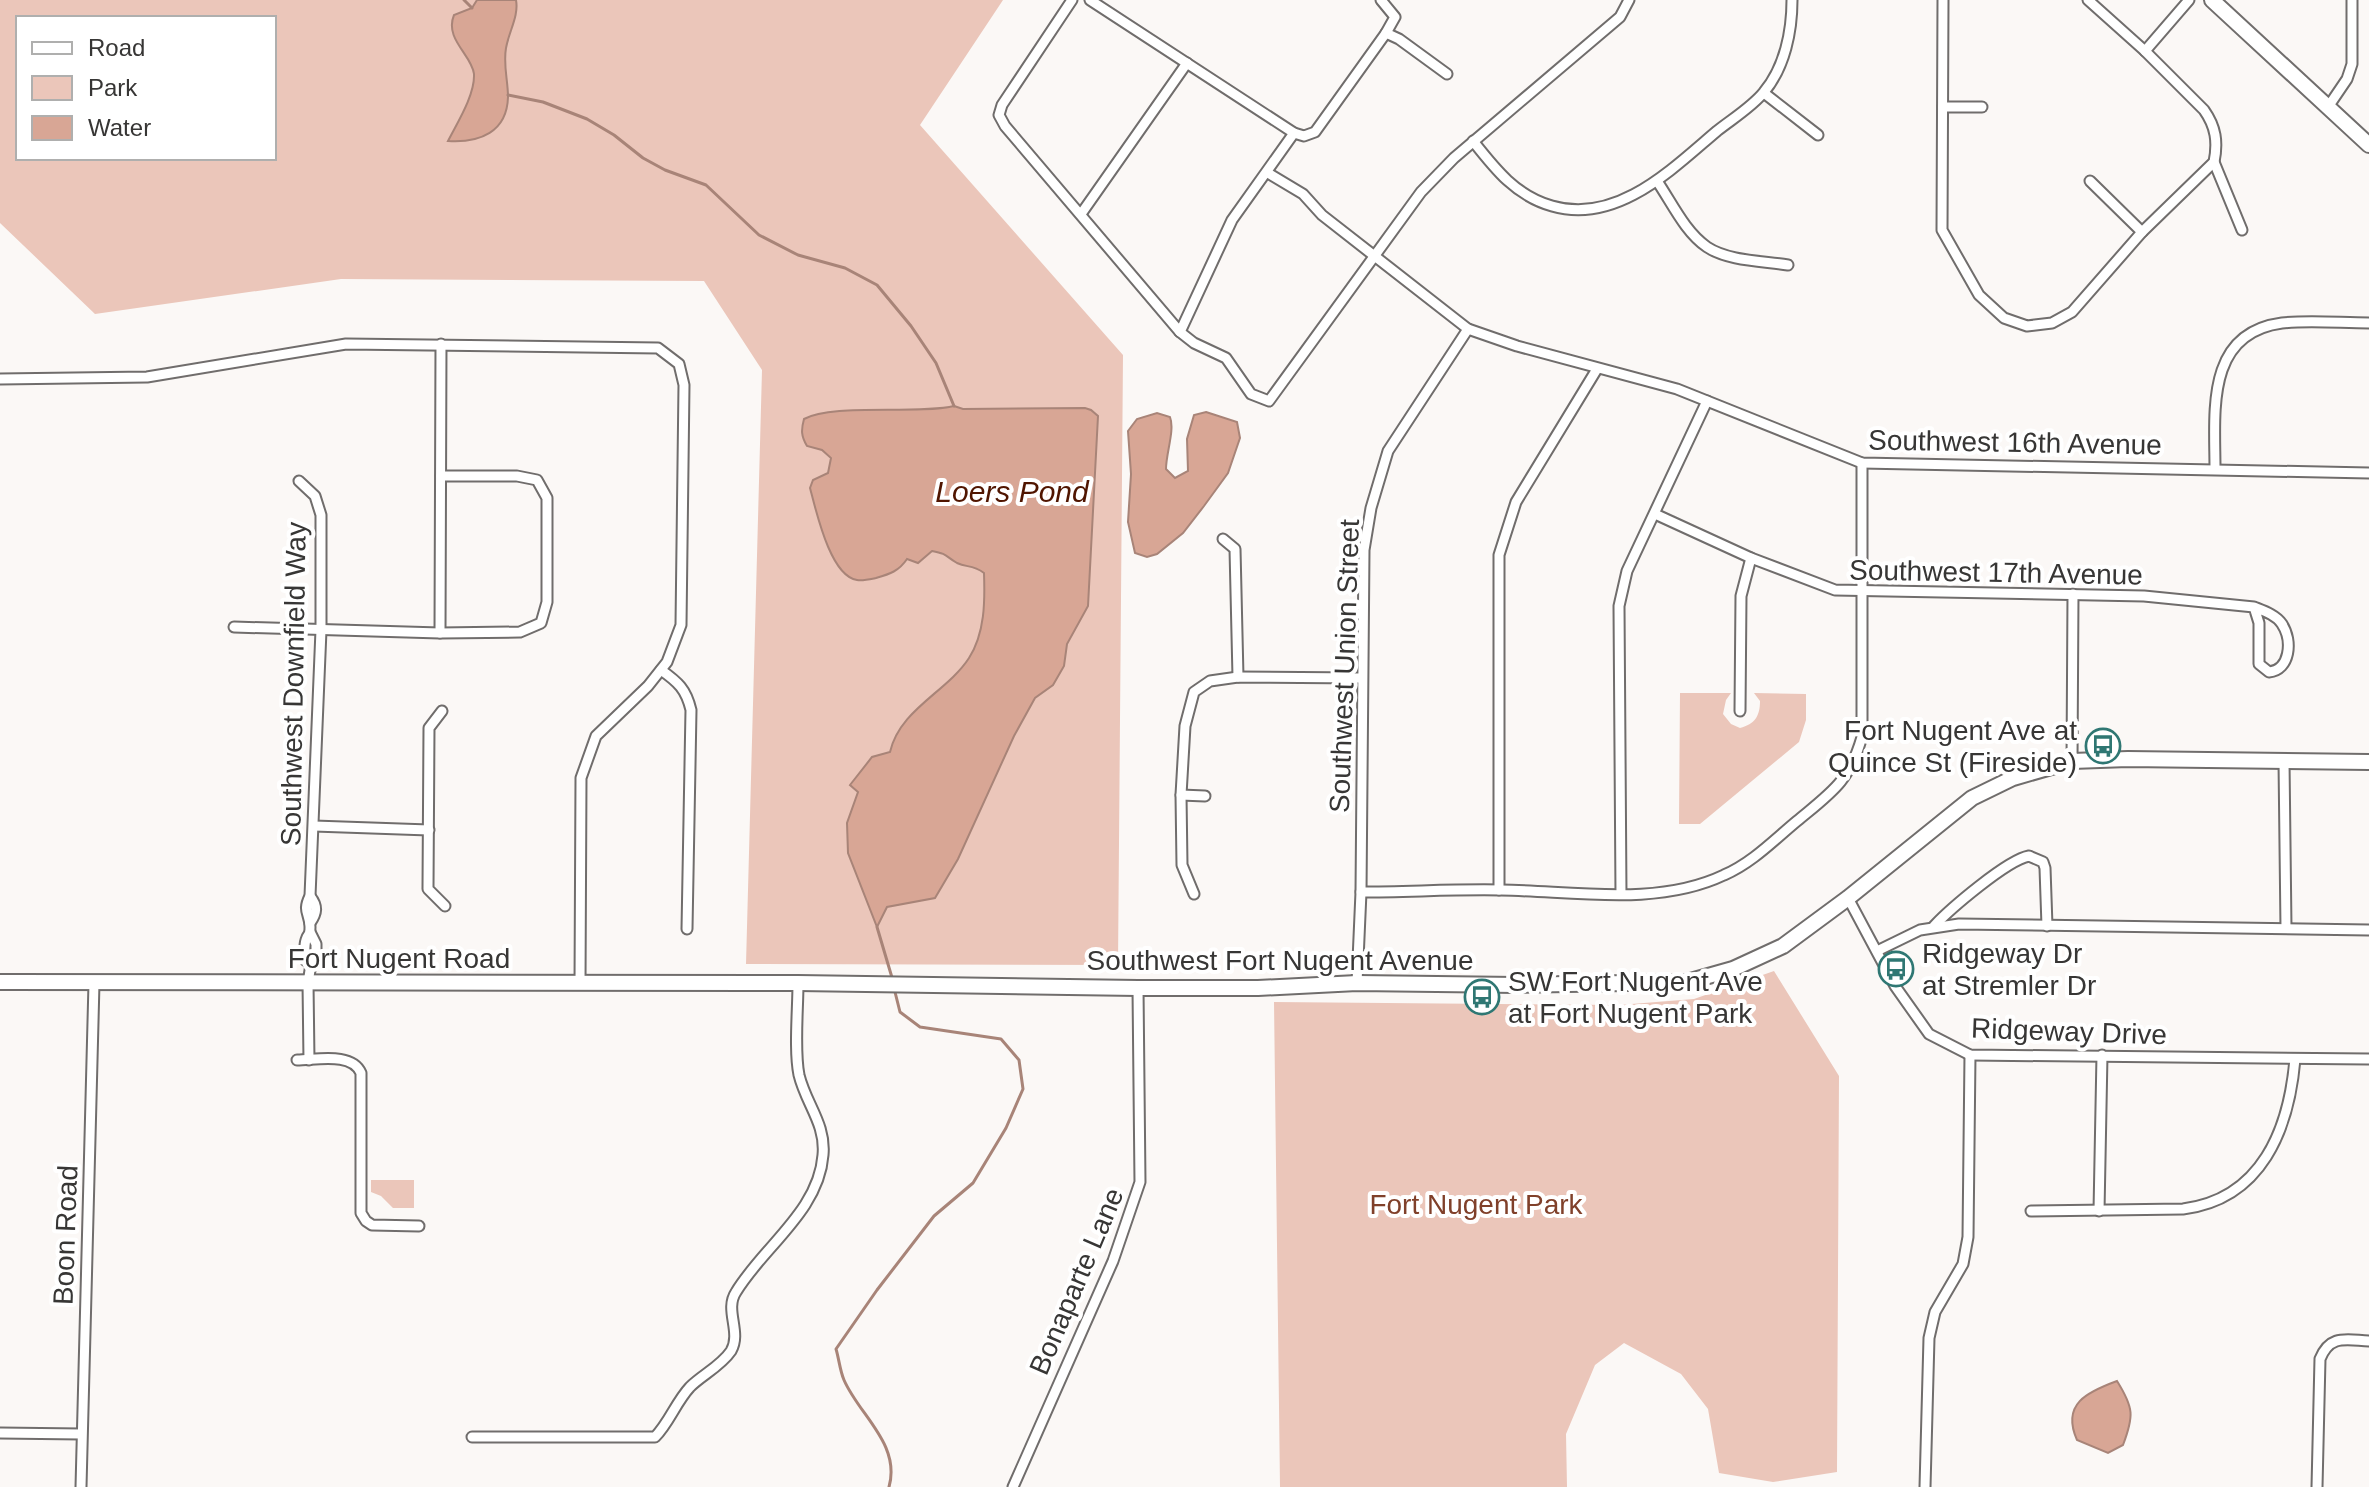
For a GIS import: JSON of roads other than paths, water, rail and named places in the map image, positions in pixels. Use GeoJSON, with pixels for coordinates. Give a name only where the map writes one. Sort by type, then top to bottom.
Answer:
{"type":"FeatureCollection","features":[{"type":"Feature","properties":{"kind":"street"},"geometry":{"type":"LineString","coordinates":[[1072,0],[1002,105],[999,115],[1005,126],[1180,332],[1194,343],[1226,358],[1251,394],[1269,401],[1421,192],[1473,141],[1620,17],[1629,0]]}},
{"type":"Feature","properties":{"kind":"street"},"geometry":{"type":"LineString","coordinates":[[1090,0],[1294,133],[1304,136],[1315,132],[1386,33],[1395,17],[1381,0]]}},
{"type":"Feature","properties":{"kind":"street"},"geometry":{"type":"LineString","coordinates":[[1473,141],[1502,177],[1531,198],[1555,207],[1581,209],[1610,204],[1641,192],[1764,93],[1778,69],[1790,34],[1792,0]]}},
{"type":"Feature","properties":{"kind":"street"},"geometry":{"type":"LineString","coordinates":[[1943,0],[1942,230],[1979,295],[2004,318],[2027,326],[2052,323],[2072,312],[2142,232],[2214,162],[2217,148],[2211,120],[2145,51],[2088,0]]}},
{"type":"Feature","properties":{"kind":"street"},"geometry":{"type":"LineString","coordinates":[[2145,51],[2189,0]]}},
{"type":"Feature","properties":{"kind":"street"},"geometry":{"type":"LineString","coordinates":[[2212,0],[2369,145]]}},
{"type":"Feature","properties":{"kind":"street"},"geometry":{"type":"LineString","coordinates":[[2328,107],[2347,79],[2352,64],[2352,0]]}},
{"type":"Feature","properties":{"kind":"street"},"geometry":{"type":"LineString","coordinates":[[1386,33],[1447,74]]}},
{"type":"Feature","properties":{"kind":"street"},"geometry":{"type":"LineString","coordinates":[[1081,214],[1187,63]]}},
{"type":"Feature","properties":{"kind":"street"},"geometry":{"type":"LineString","coordinates":[[1764,93],[1818,135]]}},
{"type":"Feature","properties":{"kind":"street"},"geometry":{"type":"LineString","coordinates":[[1943,107],[1982,107]]}},
{"type":"Feature","properties":{"kind":"street"},"geometry":{"type":"LineString","coordinates":[[1180,332],[1232,220],[1294,133]]}},
{"type":"Feature","properties":{"kind":"street"},"geometry":{"type":"LineString","coordinates":[[2214,162],[2242,230]]}},
{"type":"Feature","properties":{"kind":"street","name":"Southwest 16th Avenue"},"geometry":{"type":"LineString","coordinates":[[1268,173],[1303,194],[1322,215],[1468,329],[1597,369],[1677,389],[1862,463],[2369,473]]}},
{"type":"Feature","properties":{"kind":"street"},"geometry":{"type":"LineString","coordinates":[[1657,181],[1691,233],[1709,249],[1740,258],[1788,265]]}},
{"type":"Feature","properties":{"kind":"street"},"geometry":{"type":"LineString","coordinates":[[2090,181],[2142,232]]}},
{"type":"Feature","properties":{"kind":"street"},"geometry":{"type":"LineString","coordinates":[[2215,469],[2218,379],[2222,362],[2241,340],[2260,329],[2281,323],[2369,323]]}},
{"type":"Feature","properties":{"kind":"street","name":"Southwest Union Street"},"geometry":{"type":"LineString","coordinates":[[1357,983],[1361,892],[1364,550],[1371,508],[1388,451],[1468,329]]}},
{"type":"Feature","properties":{"kind":"street"},"geometry":{"type":"LineString","coordinates":[[0,379],[137,378],[346,344],[658,348],[679,364],[684,385],[681,625],[661,670],[596,736],[581,778],[580,984]]}},
{"type":"Feature","properties":{"kind":"street"},"geometry":{"type":"LineString","coordinates":[[440,633],[441,344]]}},
{"type":"Feature","properties":{"kind":"street"},"geometry":{"type":"LineString","coordinates":[[1499,890],[1499,555],[1516,502],[1597,369]]}},
{"type":"Feature","properties":{"kind":"street"},"geometry":{"type":"LineString","coordinates":[[1621,894],[1619,606],[1627,571],[1707,401]]}},
{"type":"Feature","properties":{"kind":"street"},"geometry":{"type":"LineString","coordinates":[[1361,892],[1499,890],[1621,894],[1687,888],[1723,876],[1748,862],[1838,787],[1854,763],[1862,737],[1862,463]]}},
{"type":"Feature","properties":{"kind":"street"},"geometry":{"type":"LineString","coordinates":[[234,627],[520,632],[541,623],[547,602],[547,498],[537,480],[517,476],[441,476]]}},
{"type":"Feature","properties":{"kind":"street","name":"Southwest Downfield Way"},"geometry":{"type":"LineString","coordinates":[[299,481],[315,496],[321,515],[321,630],[310,896],[316,904],[316,914],[310,928],[316,944],[316,960],[311,964],[308,983],[309,1060]]}},
{"type":"Feature","properties":{"kind":"street","name":"Southwest 17th Avenue"},"geometry":{"type":"LineString","coordinates":[[1655,514],[1751,558],[1835,590],[2144,596],[2254,607]]}},
{"type":"Feature","properties":{"kind":"street"},"geometry":{"type":"LineString","coordinates":[[1223,539],[1235,549],[1238,677]]}},
{"type":"Feature","properties":{"kind":"street"},"geometry":{"type":"LineString","coordinates":[[1740,711],[1741,596],[1751,558]]}},
{"type":"Feature","properties":{"kind":"street"},"geometry":{"type":"LineString","coordinates":[[2072,761],[2073,594]]}},
{"type":"Feature","properties":{"kind":"street"},"geometry":{"type":"LineString","coordinates":[[2254,607],[2273,615],[2285,629],[2288,657],[2284,665],[2273,672],[2259,664],[2259,623],[2254,607]]}},
{"type":"Feature","properties":{"kind":"street"},"geometry":{"type":"LineString","coordinates":[[661,670],[681,684],[691,710],[687,929]]}},
{"type":"Feature","properties":{"kind":"street"},"geometry":{"type":"LineString","coordinates":[[1194,894],[1182,865],[1181,795],[1185,726],[1194,692],[1210,681],[1238,677],[1361,678]]}},
{"type":"Feature","properties":{"kind":"street"},"geometry":{"type":"LineString","coordinates":[[442,711],[429,728],[428,889],[445,906]]}},
{"type":"Feature","properties":{"kind":"street","name":"Southwest Fort Nugent Avenue"},"geometry":{"type":"LineString","coordinates":[[798,983],[1258,988],[1357,983],[1516,985],[1687,982],[1733,969],[1783,946],[1972,798],[2013,778],[2072,761],[2369,762]]}},
{"type":"Feature","properties":{"kind":"street"},"geometry":{"type":"LineString","coordinates":[[2284,761],[2286,928]]}},
{"type":"Feature","properties":{"kind":"street"},"geometry":{"type":"LineString","coordinates":[[1181,795],[1205,796]]}},
{"type":"Feature","properties":{"kind":"street"},"geometry":{"type":"LineString","coordinates":[[314,826],[429,830]]}},
{"type":"Feature","properties":{"kind":"street"},"geometry":{"type":"LineString","coordinates":[[1934,926],[1950,910],[2016,861],[2029,856],[2039,859],[2045,868],[2047,926]]}},
{"type":"Feature","properties":{"kind":"street","name":"Ridgeway Drive"},"geometry":{"type":"LineString","coordinates":[[1848,898],[1895,986],[1929,1034],[1970,1055],[2369,1059]]}},
{"type":"Feature","properties":{"kind":"street"},"geometry":{"type":"LineString","coordinates":[[1877,951],[1934,926],[2369,930]]}},
{"type":"Feature","properties":{"kind":"street","name":"Fort Nugent Road"},"geometry":{"type":"LineString","coordinates":[[0,982],[798,983]]}},
{"type":"Feature","properties":{"kind":"street","name":"Boon Road"},"geometry":{"type":"LineString","coordinates":[[81,1487],[94,983]]}},
{"type":"Feature","properties":{"kind":"street"},"geometry":{"type":"LineString","coordinates":[[472,1437],[655,1437],[691,1386],[731,1350],[735,1331],[732,1316],[734,1294],[803,1208],[823,1160],[824,1138],[819,1120],[806,1098],[798,1072],[798,983]]}},
{"type":"Feature","properties":{"kind":"street","name":"Bonaparte Lane"},"geometry":{"type":"LineString","coordinates":[[1013,1487],[1113,1261],[1140,1182],[1138,988]]}},
{"type":"Feature","properties":{"kind":"street"},"geometry":{"type":"LineString","coordinates":[[1925,1487],[1929,1338],[1935,1312],[1963,1264],[1968,1237],[1970,1055]]}},
{"type":"Feature","properties":{"kind":"street"},"geometry":{"type":"LineString","coordinates":[[2099,1211],[2102,1055]]}},
{"type":"Feature","properties":{"kind":"street"},"geometry":{"type":"LineString","coordinates":[[2031,1211],[2193,1207],[2208,1204],[2237,1189],[2259,1170],[2278,1140],[2295,1059]]}},
{"type":"Feature","properties":{"kind":"street"},"geometry":{"type":"LineString","coordinates":[[297,1060],[347,1060],[356,1063],[360,1070],[361,1210],[366,1221],[372,1225],[419,1226]]}},
{"type":"Feature","properties":{"kind":"street"},"geometry":{"type":"LineString","coordinates":[[2317,1487],[2320,1359],[2325,1347],[2332,1342],[2369,1341]]}},
{"type":"Feature","properties":{"kind":"street"},"geometry":{"type":"LineString","coordinates":[[0,1433],[81,1434]]}},
{"type":"Feature","properties":{"kind":"water"},"geometry":{"type":"Polygon","coordinates":[[[477,0],[516,0],[505,54],[506,109],[503,119],[490,133],[471,140],[448,141],[469,100],[474,82],[472,67],[455,39],[452,24],[454,15],[472,8],[477,0]]]}},
{"type":"Feature","properties":{"kind":"water","name":"Loers Pond"},"geometry":{"type":"Polygon","coordinates":[[[954,406],[963,409],[1085,408],[1098,416],[1088,606],[1067,644],[1064,666],[1053,685],[1035,698],[1014,736],[958,859],[935,898],[887,907],[877,927],[848,853],[847,823],[858,792],[850,785],[872,757],[890,752],[903,724],[969,658],[981,628],[984,573],[932,551],[918,563],[907,559],[897,569],[881,577],[859,580],[847,576],[826,541],[810,488],[813,480],[828,473],[831,458],[822,450],[807,446],[802,426],[804,419],[834,411],[918,410],[954,406]]]}},
{"type":"Feature","properties":{"kind":"water"},"geometry":{"type":"Polygon","coordinates":[[[1206,412],[1237,422],[1240,438],[1228,473],[1183,533],[1157,554],[1147,557],[1135,553],[1128,522],[1131,474],[1128,431],[1137,419],[1157,413],[1170,417],[1166,469],[1175,478],[1188,471],[1187,439],[1194,415],[1206,412]]]}},
{"type":"Feature","properties":{"kind":"water"},"geometry":{"type":"Polygon","coordinates":[[[2117,1381],[2129,1405],[2129,1427],[2123,1445],[2108,1453],[2077,1440],[2072,1417],[2075,1408],[2087,1395],[2117,1381]]]}},
{"type":"Feature","properties":{"kind":"waterway"},"geometry":{"type":"LineString","coordinates":[[464,0],[472,8]]}},
{"type":"Feature","properties":{"kind":"waterway"},"geometry":{"type":"LineString","coordinates":[[508,95],[543,102],[587,119],[643,158],[706,185],[759,235],[798,255],[845,268],[877,285],[936,363],[954,406]]}},
{"type":"Feature","properties":{"kind":"waterway"},"geometry":{"type":"LineString","coordinates":[[877,927],[893,981]]}},
{"type":"Feature","properties":{"kind":"waterway"},"geometry":{"type":"LineString","coordinates":[[889,1487],[891,1471],[884,1443],[844,1380],[836,1349],[934,1216],[973,1183],[1006,1128],[1023,1089],[1019,1060],[1001,1039],[920,1027],[900,1012],[894,988]]}},
{"type":"Feature","properties":{"kind":"place","name":"Fort Nugent Ave at Quince St (Fireside)"},"geometry":{"type":"Point","coordinates":[2103,746]}},
{"type":"Feature","properties":{"kind":"place","name":"Ridgeway Dr at Stremler Dr"},"geometry":{"type":"Point","coordinates":[1896,969]}},
{"type":"Feature","properties":{"kind":"place","name":"SW Fort Nugent Ave at Fort Nugent Park"},"geometry":{"type":"Point","coordinates":[1482,997]}},
{"type":"Feature","properties":{"kind":"park label","name":"Fort Nugent Park"},"geometry":{"type":"Point","coordinates":[1476,1204]}}]}
